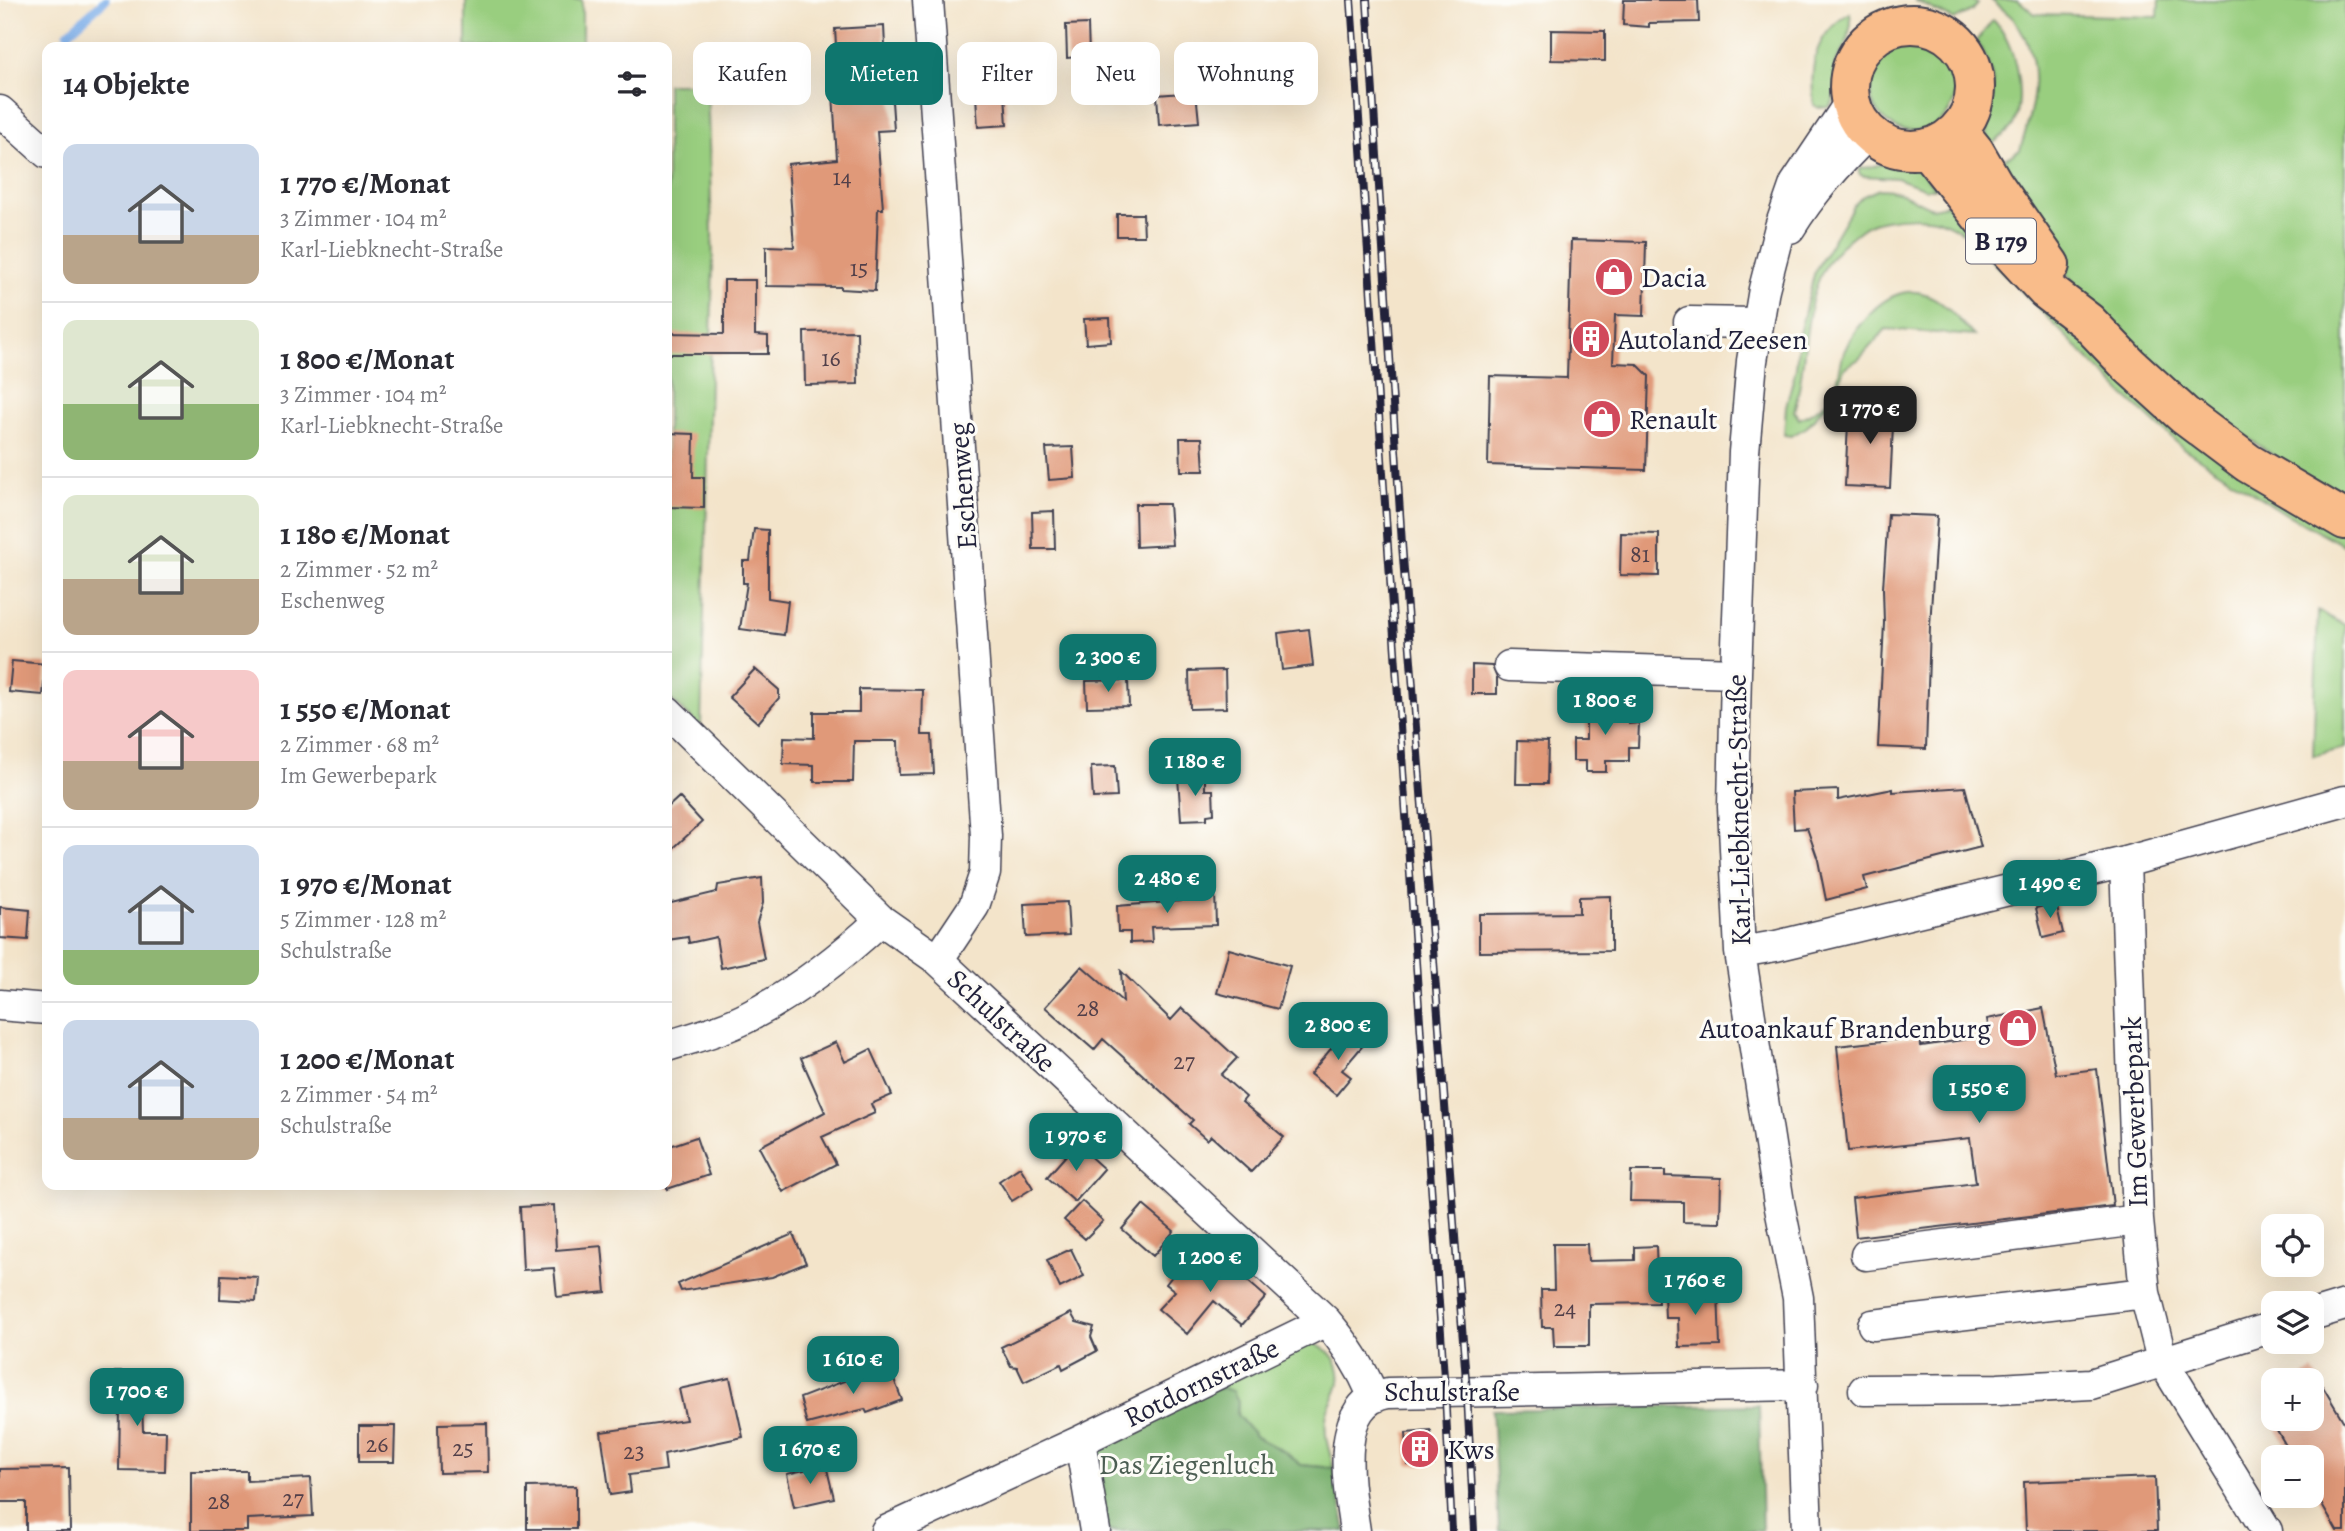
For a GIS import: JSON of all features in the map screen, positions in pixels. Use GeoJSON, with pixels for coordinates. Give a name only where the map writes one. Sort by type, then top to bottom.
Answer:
{"type":"FeatureCollection","features":[{"type":"Feature","properties":{"kind":"main road"},"geometry":{"type":"LineString","coordinates":[[1882,14],[1905,24],[1925,25],[1943,32],[1958,43],[1969,59],[1975,78],[1975,97],[1969,115],[1942,140],[1906,150],[1896,148],[1886,145],[1860,118],[1849,85],[1852,67],[1859,51],[1872,38],[1882,14]]}},
{"type":"Feature","properties":{"kind":"main road","name":"B 179"},"geometry":{"type":"LineString","coordinates":[[1942,140],[1998,238],[2046,290],[2088,322],[2129,365],[2184,415],[2248,463],[2345,520]]}},
{"type":"Feature","properties":{"kind":"street","name":"Eschenweg"},"geometry":{"type":"LineString","coordinates":[[929,0],[986,835],[985,873],[974,906],[938,960]]}},
{"type":"Feature","properties":{"kind":"street"},"geometry":{"type":"LineString","coordinates":[[0,111],[42,149]]}},
{"type":"Feature","properties":{"kind":"street","name":"Karl-Liebknecht-Straße"},"geometry":{"type":"LineString","coordinates":[[1807,1531],[1798,1298],[1779,1203],[1740,952],[1733,807],[1735,673],[1744,452],[1763,289],[1795,184],[1860,118]]}},
{"type":"Feature","properties":{"kind":"street"},"geometry":{"type":"LineString","coordinates":[[1689,322],[1758,323]]}},
{"type":"Feature","properties":{"kind":"street"},"geometry":{"type":"LineString","coordinates":[[1509,666],[1735,673]]}},
{"type":"Feature","properties":{"kind":"street","name":"Schulstraße"},"geometry":{"type":"LineString","coordinates":[[672,716],[881,920],[938,960],[1326,1321],[1362,1369],[1373,1395],[1803,1385]]}},
{"type":"Feature","properties":{"kind":"street"},"geometry":{"type":"LineString","coordinates":[[1740,952],[1776,946],[2125,862],[2345,801]]}},
{"type":"Feature","properties":{"kind":"street","name":"Im Gewerbepark"},"geometry":{"type":"LineString","coordinates":[[2125,862],[2138,1220],[2146,1293],[2162,1360],[2267,1531]]}},
{"type":"Feature","properties":{"kind":"street"},"geometry":{"type":"LineString","coordinates":[[672,1044],[743,1020],[790,992],[849,950],[881,920]]}},
{"type":"Feature","properties":{"kind":"street"},"geometry":{"type":"LineString","coordinates":[[0,1005],[42,1009]]}},
{"type":"Feature","properties":{"kind":"street"},"geometry":{"type":"LineString","coordinates":[[1866,1255],[2138,1220]]}},
{"type":"Feature","properties":{"kind":"street"},"geometry":{"type":"LineString","coordinates":[[1873,1325],[2146,1293]]}},
{"type":"Feature","properties":{"kind":"street"},"geometry":{"type":"LineString","coordinates":[[2324,1311],[2345,1305]]}},
{"type":"Feature","properties":{"kind":"street","name":"Rotdornstraße"},"geometry":{"type":"LineString","coordinates":[[886,1531],[1080,1441],[1326,1321]]}},
{"type":"Feature","properties":{"kind":"street"},"geometry":{"type":"LineString","coordinates":[[1864,1391],[1998,1389],[2091,1384],[2261,1330]]}},
{"type":"Feature","properties":{"kind":"street"},"geometry":{"type":"LineString","coordinates":[[1355,1531],[1348,1446],[1353,1421],[1362,1404],[1373,1395]]}},
{"type":"Feature","properties":{"kind":"street"},"geometry":{"type":"LineString","coordinates":[[1080,1441],[1095,1531]]}},
{"type":"Feature","properties":{"kind":"green space"},"geometry":{"type":"Polygon","coordinates":[[[466,0],[582,0],[582,42],[466,42],[466,0]]]}},
{"type":"Feature","properties":{"kind":"green space"},"geometry":{"type":"Polygon","coordinates":[[[1914,0],[1973,0],[1978,4],[1954,20],[1914,0]]]}},
{"type":"Feature","properties":{"kind":"green space"},"geometry":{"type":"Polygon","coordinates":[[[1991,0],[2018,0],[2035,14],[2158,17],[2159,0],[2345,0],[2345,497],[2264,449],[2189,393],[2099,311],[2054,255],[1996,164],[2020,150],[2033,101],[2034,69],[2025,37],[2016,22],[1991,0]]]}},
{"type":"Feature","properties":{"kind":"green space"},"geometry":{"type":"Polygon","coordinates":[[[1850,13],[1851,24],[1847,42],[1835,65],[1837,70],[1833,102],[1829,107],[1819,108],[1814,105],[1812,78],[1817,53],[1828,31],[1850,13]]]}},
{"type":"Feature","properties":{"kind":"green space"},"geometry":{"type":"Polygon","coordinates":[[[1993,20],[2001,29],[2013,55],[2019,100],[2013,125],[1988,147],[1987,125],[1993,88],[1988,63],[1977,41],[1993,20]]]}},
{"type":"Feature","properties":{"kind":"green space"},"geometry":{"type":"Polygon","coordinates":[[[1905,45],[1921,45],[1944,57],[1953,71],[1956,88],[1953,105],[1944,119],[1921,131],[1905,131],[1889,124],[1877,112],[1870,96],[1870,80],[1877,64],[1889,52],[1905,45]]]}},
{"type":"Feature","properties":{"kind":"green space"},"geometry":{"type":"Polygon","coordinates":[[[672,84],[693,84],[693,105],[708,105],[713,262],[701,727],[672,701],[672,84]]]}},
{"type":"Feature","properties":{"kind":"green space"},"geometry":{"type":"Polygon","coordinates":[[[1887,163],[1920,170],[1935,188],[1926,189],[1897,178],[1862,176],[1859,173],[1859,169],[1887,163]]]}},
{"type":"Feature","properties":{"kind":"green space"},"geometry":{"type":"Polygon","coordinates":[[[1879,189],[1901,193],[1932,208],[1942,206],[1952,199],[2345,536],[2345,546],[2286,514],[2183,448],[2125,396],[1963,232],[1939,220],[1920,217],[1874,223],[1857,232],[1832,257],[1820,276],[1813,297],[1794,411],[1799,419],[1830,398],[1849,341],[1876,308],[1899,294],[1912,292],[1932,297],[1974,336],[1886,329],[1859,359],[1844,368],[1834,401],[1822,409],[1807,427],[1791,436],[1784,435],[1786,406],[1796,368],[1799,334],[1815,271],[1853,206],[1863,196],[1879,189]]]}},
{"type":"Feature","properties":{"kind":"green space"},"geometry":{"type":"Polygon","coordinates":[[[2318,611],[2345,625],[2345,748],[2313,756],[2318,611]]]}},
{"type":"Feature","properties":{"kind":"green space"},"geometry":{"type":"Polygon","coordinates":[[[1310,1343],[1328,1352],[1338,1368],[1339,1383],[1328,1409],[1326,1425],[1327,1444],[1334,1468],[1301,1465],[1285,1452],[1256,1437],[1237,1415],[1238,1401],[1210,1391],[1310,1343]]]}},
{"type":"Feature","properties":{"kind":"green space","name":"Das Ziegenluch"},"geometry":{"type":"Polygon","coordinates":[[[1222,1388],[1233,1391],[1238,1401],[1237,1415],[1256,1437],[1285,1452],[1301,1465],[1334,1468],[1346,1531],[1095,1531],[1080,1441],[1222,1388]]]}},
{"type":"Feature","properties":{"kind":"green space"},"geometry":{"type":"Polygon","coordinates":[[[1759,1405],[1762,1531],[1499,1531],[1492,1410],[1759,1405]]]}},
{"type":"Feature","properties":{"kind":"building"},"geometry":{"type":"Polygon","coordinates":[[[1624,0],[1698,0],[1699,22],[1649,23],[1649,27],[1623,25],[1624,0]]]}},
{"type":"Feature","properties":{"kind":"building"},"geometry":{"type":"Polygon","coordinates":[[[1088,24],[1089,42],[1071,42],[1071,58],[1067,58],[1066,25],[1088,24]]]}},
{"type":"Feature","properties":{"kind":"building"},"geometry":{"type":"Polygon","coordinates":[[[884,26],[885,42],[836,42],[835,29],[884,26]]]}},
{"type":"Feature","properties":{"kind":"building"},"geometry":{"type":"Polygon","coordinates":[[[1551,30],[1605,31],[1605,61],[1551,60],[1551,30]]]}},
{"type":"Feature","properties":{"kind":"building"},"geometry":{"type":"Polygon","coordinates":[[[1174,94],[1174,105],[1197,105],[1199,122],[1159,125],[1160,95],[1174,94]]]}},
{"type":"Feature","properties":{"kind":"building"},"geometry":{"type":"Polygon","coordinates":[[[834,105],[892,105],[894,130],[877,131],[883,209],[878,209],[875,291],[841,287],[766,286],[766,246],[794,247],[788,164],[837,159],[834,105]]]}},
{"type":"Feature","properties":{"kind":"building"},"geometry":{"type":"Polygon","coordinates":[[[977,105],[1006,105],[1007,125],[978,127],[977,105]]]}},
{"type":"Feature","properties":{"kind":"building"},"geometry":{"type":"Polygon","coordinates":[[[1117,214],[1143,214],[1144,236],[1117,236],[1117,214]]]}},
{"type":"Feature","properties":{"kind":"building","name":"Autoland Zeesen"},"geometry":{"type":"Polygon","coordinates":[[[1571,240],[1646,242],[1644,316],[1615,315],[1613,363],[1637,364],[1649,376],[1646,470],[1488,465],[1490,376],[1567,378],[1571,240]]]}},
{"type":"Feature","properties":{"kind":"building"},"geometry":{"type":"Polygon","coordinates":[[[724,280],[755,280],[755,335],[768,336],[768,354],[672,354],[672,333],[724,334],[724,280]]]}},
{"type":"Feature","properties":{"kind":"building"},"geometry":{"type":"Polygon","coordinates":[[[1110,318],[1111,342],[1086,344],[1084,319],[1110,318]]]}},
{"type":"Feature","properties":{"kind":"building"},"geometry":{"type":"Polygon","coordinates":[[[857,331],[858,384],[805,385],[804,332],[857,331]]]}},
{"type":"Feature","properties":{"kind":"building"},"geometry":{"type":"Polygon","coordinates":[[[1849,403],[1894,405],[1890,488],[1845,486],[1849,403]]]}},
{"type":"Feature","properties":{"kind":"building"},"geometry":{"type":"Polygon","coordinates":[[[672,433],[694,434],[693,477],[704,477],[704,508],[672,507],[672,433]]]}},
{"type":"Feature","properties":{"kind":"building"},"geometry":{"type":"Polygon","coordinates":[[[1180,438],[1202,438],[1204,471],[1181,471],[1180,438]]]}},
{"type":"Feature","properties":{"kind":"building"},"geometry":{"type":"Polygon","coordinates":[[[1073,447],[1075,478],[1049,480],[1046,448],[1073,447]]]}},
{"type":"Feature","properties":{"kind":"building"},"geometry":{"type":"Polygon","coordinates":[[[1135,504],[1169,504],[1172,545],[1136,547],[1135,504]]]}},
{"type":"Feature","properties":{"kind":"building"},"geometry":{"type":"Polygon","coordinates":[[[1054,511],[1055,549],[1033,549],[1032,512],[1054,511]]]}},
{"type":"Feature","properties":{"kind":"building"},"geometry":{"type":"Polygon","coordinates":[[[1888,514],[1937,516],[1926,749],[1878,747],[1888,514]]]}},
{"type":"Feature","properties":{"kind":"building"},"geometry":{"type":"Polygon","coordinates":[[[754,529],[768,530],[768,598],[788,601],[784,635],[740,629],[747,583],[743,583],[743,561],[750,561],[754,529]]]}},
{"type":"Feature","properties":{"kind":"building"},"geometry":{"type":"Polygon","coordinates":[[[1621,533],[1659,534],[1659,576],[1620,575],[1621,533]]]}},
{"type":"Feature","properties":{"kind":"building"},"geometry":{"type":"Polygon","coordinates":[[[1309,629],[1313,666],[1282,670],[1278,633],[1309,629]]]}},
{"type":"Feature","properties":{"kind":"building"},"geometry":{"type":"Polygon","coordinates":[[[12,661],[42,664],[42,695],[9,692],[12,661]]]}},
{"type":"Feature","properties":{"kind":"building"},"geometry":{"type":"Polygon","coordinates":[[[1472,665],[1492,666],[1497,678],[1497,694],[1472,694],[1472,665]]]}},
{"type":"Feature","properties":{"kind":"building"},"geometry":{"type":"Polygon","coordinates":[[[755,669],[779,690],[779,698],[758,723],[729,697],[755,669]]]}},
{"type":"Feature","properties":{"kind":"building"},"geometry":{"type":"Polygon","coordinates":[[[1225,670],[1226,708],[1190,709],[1189,671],[1225,670]]]}},
{"type":"Feature","properties":{"kind":"building"},"geometry":{"type":"Polygon","coordinates":[[[1128,680],[1129,706],[1087,707],[1086,681],[1128,680]]]}},
{"type":"Feature","properties":{"kind":"building"},"geometry":{"type":"Polygon","coordinates":[[[859,689],[923,690],[922,735],[932,735],[934,774],[899,775],[898,741],[854,741],[853,782],[814,782],[814,765],[783,764],[784,737],[814,738],[814,712],[859,712],[859,689]]]}},
{"type":"Feature","properties":{"kind":"building"},"geometry":{"type":"Polygon","coordinates":[[[1586,699],[1607,700],[1607,711],[1629,711],[1629,724],[1639,723],[1638,747],[1629,747],[1629,761],[1606,761],[1606,772],[1586,772],[1586,761],[1573,761],[1573,740],[1586,740],[1586,699]]]}},
{"type":"Feature","properties":{"kind":"building"},"geometry":{"type":"Polygon","coordinates":[[[1517,741],[1548,742],[1547,784],[1516,784],[1517,741]]]}},
{"type":"Feature","properties":{"kind":"building"},"geometry":{"type":"Polygon","coordinates":[[[1115,766],[1117,797],[1093,798],[1091,767],[1115,766]]]}},
{"type":"Feature","properties":{"kind":"building"},"geometry":{"type":"Polygon","coordinates":[[[1205,775],[1205,790],[1213,790],[1214,814],[1207,815],[1207,819],[1181,820],[1178,777],[1205,775]]]}},
{"type":"Feature","properties":{"kind":"building"},"geometry":{"type":"Polygon","coordinates":[[[1965,787],[1981,847],[1864,877],[1867,889],[1826,900],[1818,860],[1807,828],[1794,829],[1792,792],[1838,790],[1838,800],[1893,789],[1893,792],[1965,787]]]}},
{"type":"Feature","properties":{"kind":"building"},"geometry":{"type":"Polygon","coordinates":[[[679,797],[702,822],[672,849],[672,803],[679,797]]]}},
{"type":"Feature","properties":{"kind":"building"},"geometry":{"type":"Polygon","coordinates":[[[762,878],[763,903],[757,922],[764,959],[721,968],[716,937],[689,943],[688,937],[672,939],[672,903],[717,892],[718,885],[762,878]]]}},
{"type":"Feature","properties":{"kind":"building"},"geometry":{"type":"Polygon","coordinates":[[[1215,892],[1216,925],[1151,927],[1152,942],[1130,943],[1130,932],[1118,932],[1117,906],[1181,901],[1181,893],[1215,892]]]}},
{"type":"Feature","properties":{"kind":"building"},"geometry":{"type":"Polygon","coordinates":[[[1611,896],[1611,951],[1479,952],[1479,914],[1579,913],[1579,897],[1611,896]]]}},
{"type":"Feature","properties":{"kind":"building"},"geometry":{"type":"Polygon","coordinates":[[[1067,902],[1069,935],[1026,937],[1024,904],[1067,902]]]}},
{"type":"Feature","properties":{"kind":"building"},"geometry":{"type":"Polygon","coordinates":[[[2056,903],[2063,933],[2043,938],[2036,908],[2056,903]]]}},
{"type":"Feature","properties":{"kind":"building"},"geometry":{"type":"Polygon","coordinates":[[[0,907],[30,910],[28,940],[0,938],[0,907]]]}},
{"type":"Feature","properties":{"kind":"building"},"geometry":{"type":"Polygon","coordinates":[[[1229,949],[1290,966],[1278,1009],[1217,993],[1229,949]]]}},
{"type":"Feature","properties":{"kind":"building"},"geometry":{"type":"Polygon","coordinates":[[[1082,966],[1123,1002],[1121,971],[1171,1020],[1182,1008],[1237,1058],[1221,1075],[1246,1097],[1242,1102],[1284,1137],[1251,1172],[1211,1136],[1207,1140],[1189,1124],[1193,1120],[1103,1039],[1094,1050],[1045,1007],[1082,966]]]}},
{"type":"Feature","properties":{"kind":"building"},"geometry":{"type":"Polygon","coordinates":[[[2043,1008],[2056,1074],[2097,1069],[2113,1206],[1856,1237],[1852,1198],[1976,1183],[1970,1138],[1848,1151],[1837,1046],[1920,1037],[1921,1046],[1990,1036],[1987,1019],[2043,1008]]]}},
{"type":"Feature","properties":{"kind":"building"},"geometry":{"type":"Polygon","coordinates":[[[1348,1028],[1365,1043],[1342,1070],[1351,1077],[1336,1095],[1310,1074],[1348,1028]]]}},
{"type":"Feature","properties":{"kind":"building"},"geometry":{"type":"Polygon","coordinates":[[[836,1042],[845,1062],[871,1049],[892,1095],[871,1104],[875,1113],[822,1137],[836,1164],[783,1192],[759,1147],[825,1112],[801,1058],[836,1042]]]}},
{"type":"Feature","properties":{"kind":"building"},"geometry":{"type":"Polygon","coordinates":[[[696,1137],[709,1175],[672,1187],[672,1145],[696,1137]]]}},
{"type":"Feature","properties":{"kind":"building"},"geometry":{"type":"Polygon","coordinates":[[[1076,1144],[1104,1169],[1075,1202],[1047,1177],[1076,1144]]]}},
{"type":"Feature","properties":{"kind":"building"},"geometry":{"type":"Polygon","coordinates":[[[1020,1167],[1033,1188],[1012,1201],[999,1181],[1020,1167]]]}},
{"type":"Feature","properties":{"kind":"building"},"geometry":{"type":"Polygon","coordinates":[[[1631,1171],[1665,1171],[1665,1176],[1721,1178],[1720,1223],[1683,1222],[1683,1202],[1630,1201],[1631,1171]]]}},
{"type":"Feature","properties":{"kind":"building"},"geometry":{"type":"Polygon","coordinates":[[[1082,1201],[1103,1221],[1085,1239],[1064,1220],[1082,1201]]]}},
{"type":"Feature","properties":{"kind":"building"},"geometry":{"type":"Polygon","coordinates":[[[554,1205],[556,1250],[602,1246],[606,1292],[557,1297],[554,1268],[523,1270],[520,1207],[554,1205]]]}},
{"type":"Feature","properties":{"kind":"building"},"geometry":{"type":"Polygon","coordinates":[[[1143,1205],[1174,1231],[1153,1256],[1122,1229],[1143,1205]]]}},
{"type":"Feature","properties":{"kind":"building"},"geometry":{"type":"Polygon","coordinates":[[[793,1234],[806,1263],[772,1277],[681,1291],[678,1284],[793,1234]]]}},
{"type":"Feature","properties":{"kind":"building"},"geometry":{"type":"Polygon","coordinates":[[[1553,1244],[1587,1244],[1588,1261],[1635,1260],[1635,1247],[1656,1246],[1658,1303],[1589,1304],[1589,1346],[1554,1346],[1553,1327],[1542,1327],[1541,1290],[1554,1290],[1553,1244]]]}},
{"type":"Feature","properties":{"kind":"building"},"geometry":{"type":"Polygon","coordinates":[[[1071,1249],[1084,1276],[1060,1288],[1047,1260],[1071,1249]]]}},
{"type":"Feature","properties":{"kind":"building"},"geometry":{"type":"Polygon","coordinates":[[[1216,1253],[1266,1297],[1242,1325],[1214,1301],[1187,1334],[1158,1309],[1175,1291],[1166,1284],[1180,1266],[1194,1277],[1216,1253]]]}},
{"type":"Feature","properties":{"kind":"building"},"geometry":{"type":"Polygon","coordinates":[[[221,1275],[258,1277],[256,1301],[220,1299],[221,1275]]]}},
{"type":"Feature","properties":{"kind":"building"},"geometry":{"type":"Polygon","coordinates":[[[1718,1291],[1720,1346],[1679,1347],[1678,1318],[1665,1318],[1664,1293],[1718,1291]]]}},
{"type":"Feature","properties":{"kind":"building"},"geometry":{"type":"Polygon","coordinates":[[[1071,1313],[1076,1322],[1094,1327],[1091,1337],[1097,1351],[1063,1369],[1061,1364],[1024,1382],[1017,1367],[1011,1366],[1001,1347],[1071,1313]]]}},
{"type":"Feature","properties":{"kind":"building"},"geometry":{"type":"Polygon","coordinates":[[[888,1364],[902,1400],[867,1413],[865,1409],[807,1424],[800,1398],[888,1364]]]}},
{"type":"Feature","properties":{"kind":"building"},"geometry":{"type":"Polygon","coordinates":[[[115,1372],[141,1372],[143,1431],[166,1431],[165,1471],[119,1470],[120,1408],[116,1408],[115,1372]]]}},
{"type":"Feature","properties":{"kind":"building"},"geometry":{"type":"Polygon","coordinates":[[[730,1378],[743,1437],[664,1454],[666,1470],[629,1475],[631,1492],[610,1495],[601,1432],[686,1420],[679,1389],[730,1378]]]}},
{"type":"Feature","properties":{"kind":"building"},"geometry":{"type":"Polygon","coordinates":[[[2324,1389],[2345,1424],[2345,1531],[2337,1531],[2324,1508],[2324,1445],[2286,1445],[2278,1431],[2324,1431],[2324,1389]]]}},
{"type":"Feature","properties":{"kind":"building"},"geometry":{"type":"Polygon","coordinates":[[[487,1423],[488,1472],[439,1473],[438,1424],[487,1423]]]}},
{"type":"Feature","properties":{"kind":"building"},"geometry":{"type":"Polygon","coordinates":[[[359,1426],[395,1426],[394,1462],[359,1462],[359,1426]]]}},
{"type":"Feature","properties":{"kind":"building","name":"Kws"},"geometry":{"type":"Polygon","coordinates":[[[1431,1431],[1434,1465],[1408,1465],[1406,1433],[1431,1431]]]}},
{"type":"Feature","properties":{"kind":"building"},"geometry":{"type":"Polygon","coordinates":[[[826,1465],[834,1498],[794,1507],[787,1474],[826,1465]]]}},
{"type":"Feature","properties":{"kind":"building"},"geometry":{"type":"Polygon","coordinates":[[[69,1468],[70,1531],[26,1531],[26,1502],[0,1502],[0,1469],[69,1468]]]}},
{"type":"Feature","properties":{"kind":"building"},"geometry":{"type":"Polygon","coordinates":[[[191,1471],[247,1471],[247,1481],[311,1478],[313,1516],[247,1519],[247,1531],[191,1531],[191,1471]]]}},
{"type":"Feature","properties":{"kind":"building"},"geometry":{"type":"Polygon","coordinates":[[[2155,1477],[2157,1531],[2026,1531],[2024,1482],[2155,1477]]]}},
{"type":"Feature","properties":{"kind":"building"},"geometry":{"type":"Polygon","coordinates":[[[576,1486],[576,1529],[527,1529],[527,1487],[576,1486]]]}},
{"type":"Feature","properties":{"kind":"waterway"},"geometry":{"type":"LineString","coordinates":[[68,33],[105,0]]}},
{"type":"Feature","properties":{"kind":"railway"},"geometry":{"type":"LineString","coordinates":[[1351,0],[1445,1392],[1452,1531]]}},
{"type":"Feature","properties":{"kind":"railway"},"geometry":{"type":"LineString","coordinates":[[1367,0],[1402,544],[1467,1393],[1474,1531]]}},
{"type":"Feature","properties":{"kind":"place","name":"Dacia"},"geometry":{"type":"Point","coordinates":[1614,277]}},
{"type":"Feature","properties":{"kind":"place","name":"Autoland Zeesen"},"geometry":{"type":"Point","coordinates":[1591,339]}},
{"type":"Feature","properties":{"kind":"place","name":"Renault"},"geometry":{"type":"Point","coordinates":[1602,419]}},
{"type":"Feature","properties":{"kind":"place","name":"Autoankauf Brandenburg"},"geometry":{"type":"Point","coordinates":[2018,1028]}},
{"type":"Feature","properties":{"kind":"place","name":"Kws"},"geometry":{"type":"Point","coordinates":[1420,1449]}}]}
